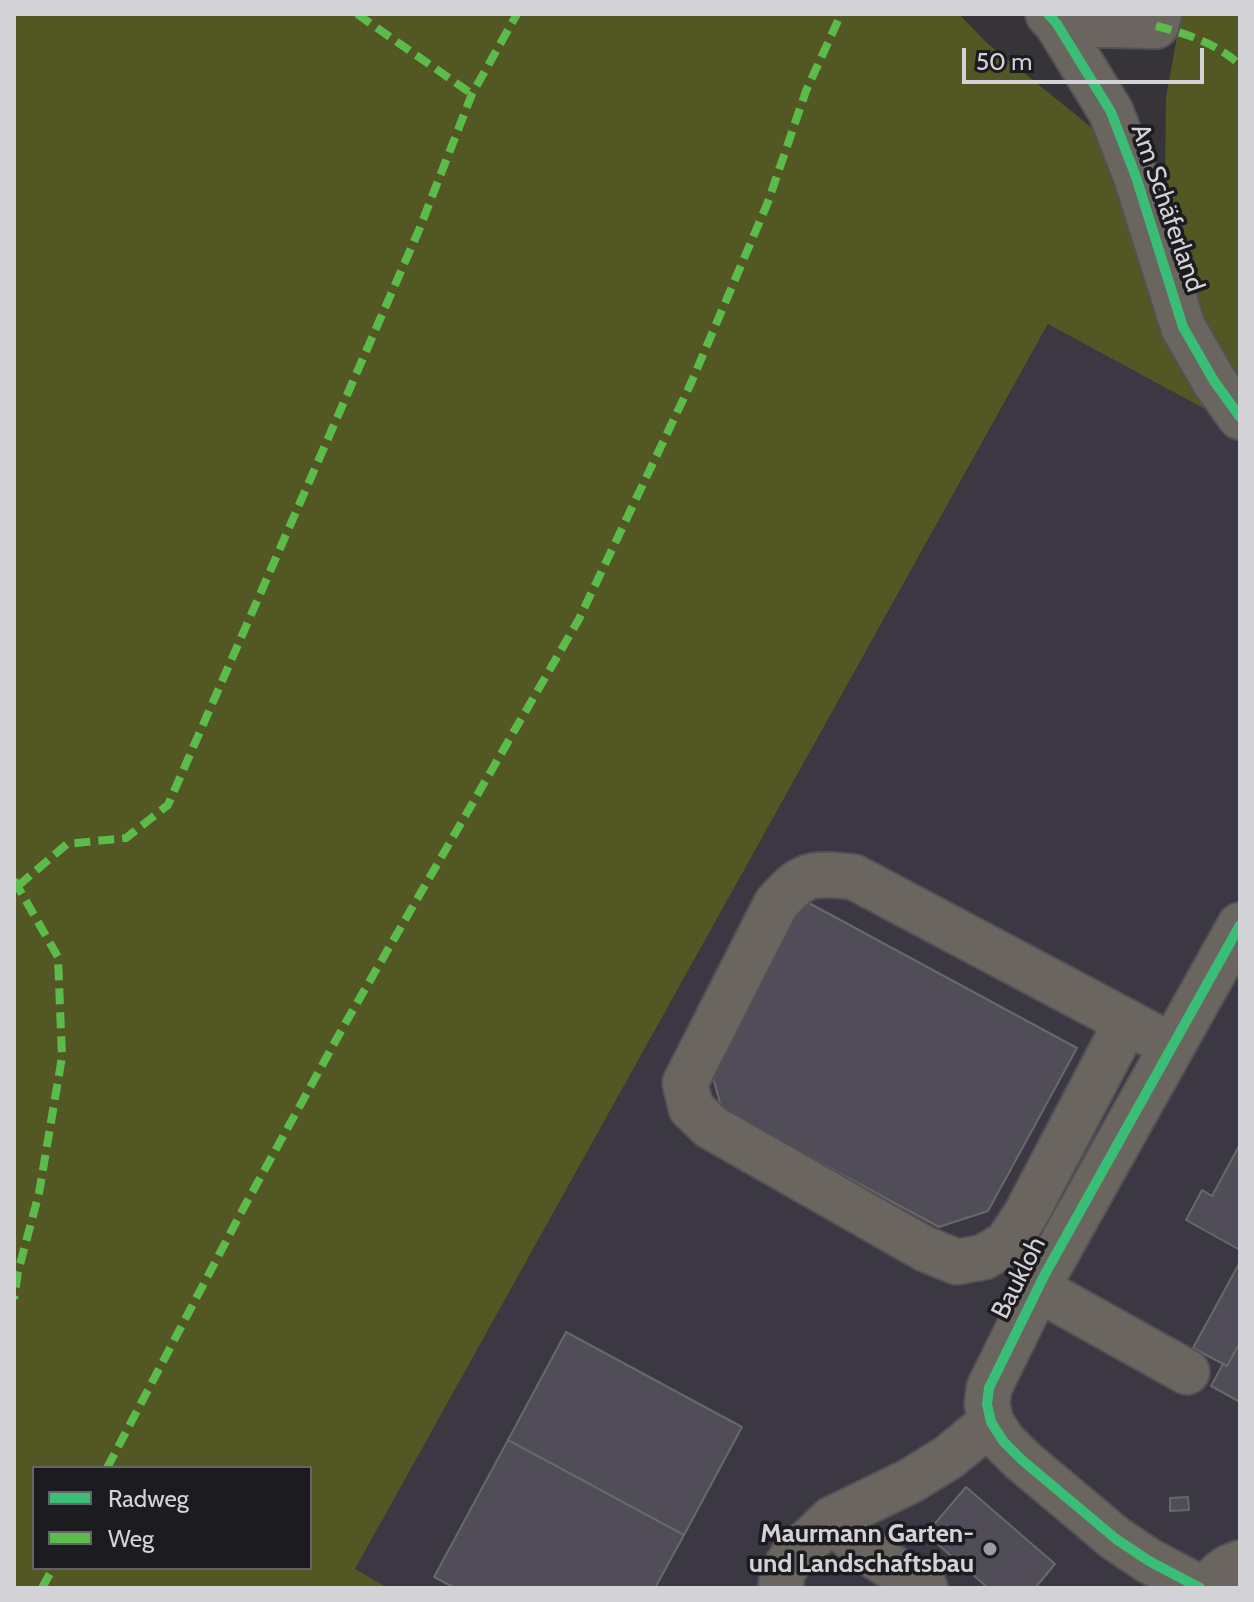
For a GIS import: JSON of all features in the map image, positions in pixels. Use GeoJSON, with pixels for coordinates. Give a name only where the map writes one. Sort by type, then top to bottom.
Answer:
{"type":"FeatureCollection","features":[{"type":"Feature","properties":{"kind":"street"},"geometry":{"type":"LineString","coordinates":[[1053,19],[1156,26],[1159,14]]}},
{"type":"Feature","properties":{"kind":"street","name":"Am Schäferland"},"geometry":{"type":"LineString","coordinates":[[1053,19],[1111,112],[1136,177],[1183,327],[1214,381],[1240,417]]}},
{"type":"Feature","properties":{"kind":"street"},"geometry":{"type":"LineString","coordinates":[[1126,1023],[1007,1243],[984,1257],[957,1262],[925,1249],[711,1127],[691,1108],[685,1083],[776,904],[793,884],[817,873],[854,877],[1172,1046]]}},
{"type":"Feature","properties":{"kind":"street","name":"Baukloh"},"geometry":{"type":"LineString","coordinates":[[991,1422],[987,1404],[989,1388],[1038,1289],[1240,925]]}},
{"type":"Feature","properties":{"kind":"street"},"geometry":{"type":"LineString","coordinates":[[1038,1289],[1187,1372]]}},
{"type":"Feature","properties":{"kind":"street"},"geometry":{"type":"LineString","coordinates":[[787,1573],[832,1519],[910,1481],[949,1457],[991,1422],[1003,1441],[1022,1460],[1116,1539],[1200,1588]]}},
{"type":"Feature","properties":{"kind":"street"},"geometry":{"type":"LineString","coordinates":[[832,1519],[863,1549],[925,1588]]}},
{"type":"Feature","properties":{"kind":"street"},"geometry":{"type":"LineString","coordinates":[[1209,1588],[1216,1576],[1240,1563]]}},
{"type":"Feature","properties":{"kind":"shaded area"},"geometry":{"type":"Polygon","coordinates":[[[1049,324],[1240,428],[1240,1588],[388,1588],[355,1569],[1049,324]]]}},
{"type":"Feature","properties":{"kind":"green space"},"geometry":{"type":"Polygon","coordinates":[[[14,14],[959,14],[987,43],[1165,187],[1166,98],[1181,14],[1240,14],[1240,428],[1048,324],[355,1569],[388,1588],[14,1588],[14,14]]]}},
{"type":"Feature","properties":{"kind":"building"},"geometry":{"type":"Polygon","coordinates":[[[796,896],[1077,1048],[988,1211],[939,1227],[722,1110],[708,1060],[796,896]]]}},
{"type":"Feature","properties":{"kind":"building"},"geometry":{"type":"Polygon","coordinates":[[[1240,1144],[1240,1250],[1186,1220],[1202,1190],[1212,1196],[1240,1144]]]}},
{"type":"Feature","properties":{"kind":"building"},"geometry":{"type":"Polygon","coordinates":[[[1240,1262],[1240,1347],[1227,1366],[1193,1348],[1240,1262]]]}},
{"type":"Feature","properties":{"kind":"building"},"geometry":{"type":"Polygon","coordinates":[[[566,1332],[742,1427],[684,1535],[508,1440],[566,1332]]]}},
{"type":"Feature","properties":{"kind":"building"},"geometry":{"type":"Polygon","coordinates":[[[1240,1347],[1240,1402],[1211,1386],[1240,1347]]]}},
{"type":"Feature","properties":{"kind":"building"},"geometry":{"type":"Polygon","coordinates":[[[508,1440],[684,1535],[655,1588],[455,1588],[434,1577],[508,1440]]]}},
{"type":"Feature","properties":{"kind":"building","name":"Maurmann Garten- und Landschaftsbau"},"geometry":{"type":"Polygon","coordinates":[[[966,1487],[1055,1564],[1035,1588],[988,1588],[926,1534],[966,1487]]]}},
{"type":"Feature","properties":{"kind":"building"},"geometry":{"type":"Polygon","coordinates":[[[1188,1497],[1189,1510],[1170,1511],[1170,1498],[1188,1497]]]}},
{"type":"Feature","properties":{"kind":"marked path"},"geometry":{"type":"LineString","coordinates":[[357,14],[472,94]]}},
{"type":"Feature","properties":{"kind":"marked path"},"geometry":{"type":"LineString","coordinates":[[18,886],[67,844],[126,838],[168,805],[419,230],[472,94],[517,14]]}},
{"type":"Feature","properties":{"kind":"marked path"},"geometry":{"type":"LineString","coordinates":[[108,1466],[243,1209],[346,1022],[579,619],[691,383],[768,202],[806,91],[841,14]]}},
{"type":"Feature","properties":{"kind":"marked path"},"geometry":{"type":"LineString","coordinates":[[1156,26],[1201,40],[1240,65]]}},
{"type":"Feature","properties":{"kind":"marked path"},"geometry":{"type":"LineString","coordinates":[[14,880],[58,957],[62,1057],[39,1193],[14,1299]]}},
{"type":"Feature","properties":{"kind":"marked path"},"geometry":{"type":"LineString","coordinates":[[42,1588],[52,1570]]}},
{"type":"Feature","properties":{"kind":"cycle path"},"geometry":{"type":"LineString","coordinates":[[1048,14],[1111,112],[1136,177],[1183,327],[1214,381],[1240,417]]}},
{"type":"Feature","properties":{"kind":"cycle path"},"geometry":{"type":"LineString","coordinates":[[1200,1588],[1116,1539],[1022,1460],[1003,1441],[991,1422],[987,1404],[989,1388],[1045,1274],[1240,925]]}},
{"type":"Feature","properties":{"kind":"place","name":"Maurmann Garten- und Landschaftsbau"},"geometry":{"type":"Point","coordinates":[990,1549]}}]}
